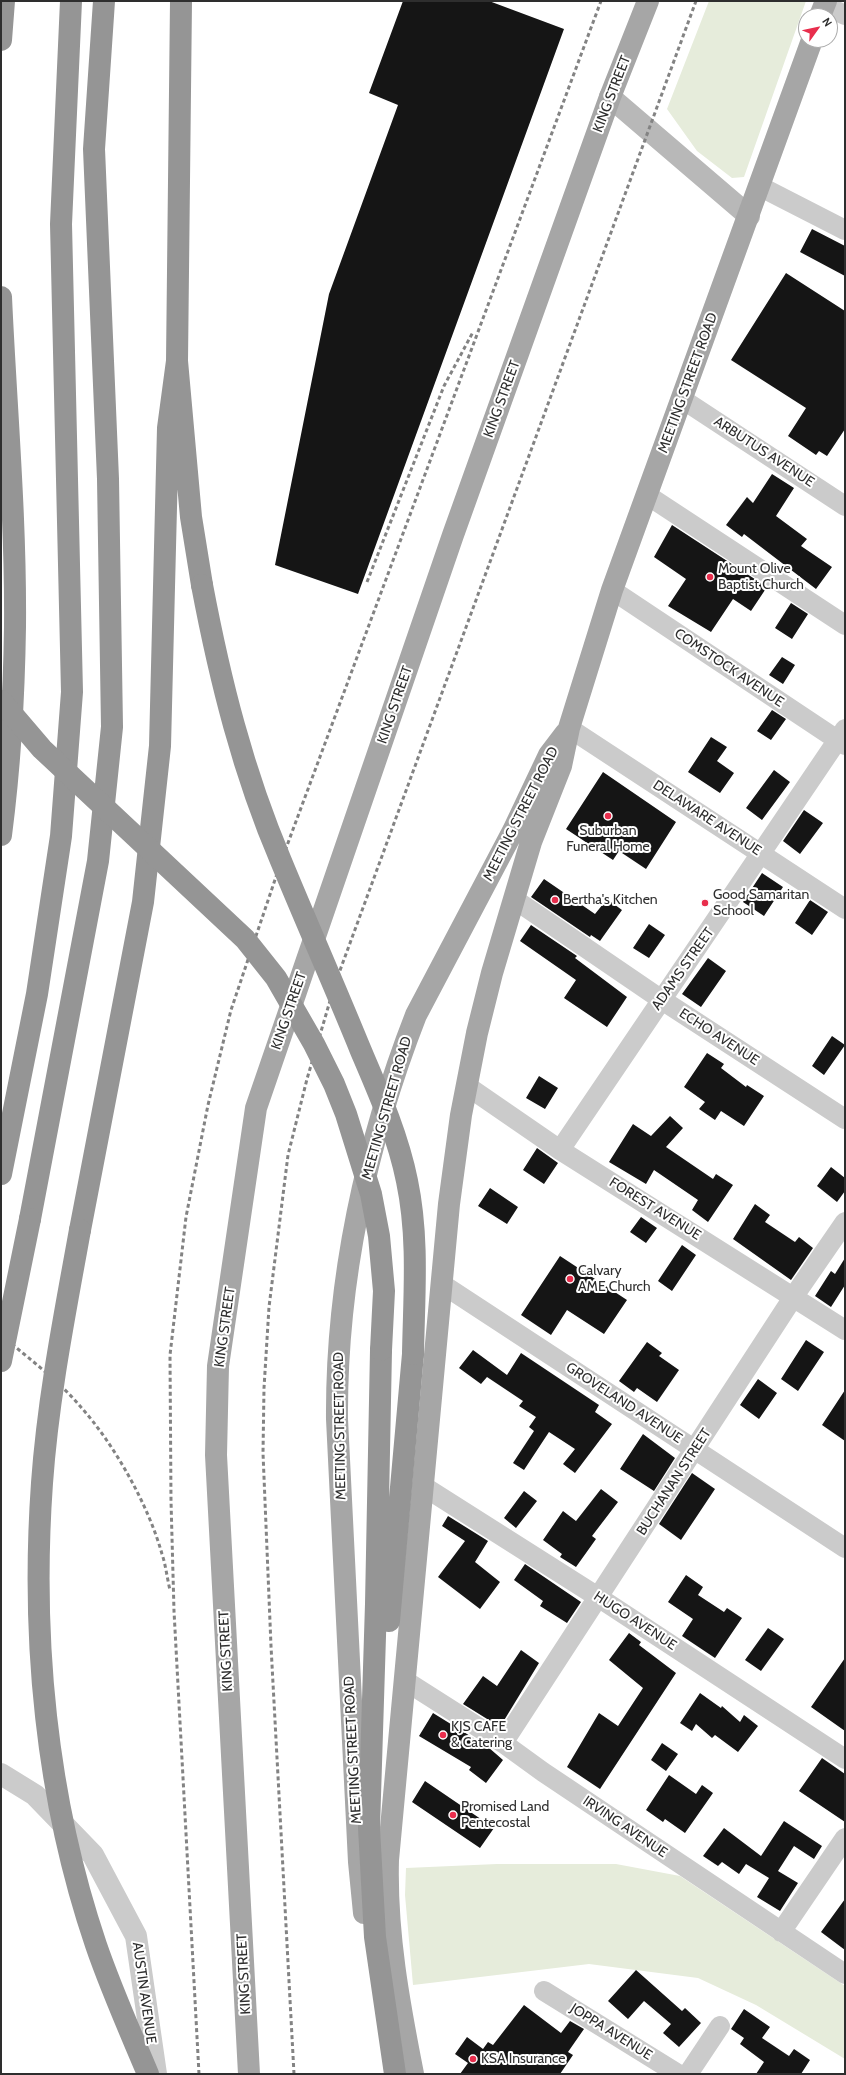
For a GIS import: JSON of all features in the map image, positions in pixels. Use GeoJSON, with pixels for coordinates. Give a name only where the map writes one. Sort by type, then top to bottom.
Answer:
{"type":"FeatureCollection","features":[{"type":"Feature","properties":{"kind":"highway"},"geometry":{"type":"LineString","coordinates":[[1,40],[4,1]]}},
{"type":"Feature","properties":{"kind":"highway"},"geometry":{"type":"LineString","coordinates":[[1,1174],[37,994],[61,836],[72,692],[62,224],[67,48],[71,1]]}},
{"type":"Feature","properties":{"kind":"highway"},"geometry":{"type":"LineString","coordinates":[[1,1361],[30,1219],[98,861],[112,727],[108,479],[94,149],[104,1]]}},
{"type":"Feature","properties":{"kind":"highway"},"geometry":{"type":"LineString","coordinates":[[181,1],[177,361],[191,517],[202,585],[215,653],[255,794],[280,859],[381,1097],[397,1142],[407,1180],[415,1246],[413,1354],[386,1653],[382,1791],[382,1882],[389,1941],[397,1987]]}},
{"type":"Feature","properties":{"kind":"highway"},"geometry":{"type":"LineString","coordinates":[[1,297],[13,538],[15,627],[10,743],[1,835]]}},
{"type":"Feature","properties":{"kind":"highway"},"geometry":{"type":"LineString","coordinates":[[148,2074],[96,1944],[76,1875],[53,1770],[45,1704],[39,1574],[42,1483],[49,1417],[80,1230],[143,902],[160,746],[168,428],[177,361]]}},
{"type":"Feature","properties":{"kind":"highway"},"geometry":{"type":"LineString","coordinates":[[1,701],[42,749],[245,939],[276,978],[314,1044],[334,1084],[346,1114],[371,1194],[379,1236],[384,1291],[380,1350],[376,1604],[369,1828],[375,1938],[395,2074]]}},
{"type":"Feature","properties":{"kind":"main road","name":"KING STREET"},"geometry":{"type":"LineString","coordinates":[[249,2074],[216,1455],[218,1366],[256,1108],[453,535],[610,97],[648,1]]}},
{"type":"Feature","properties":{"kind":"main road","name":"MEETING STREET ROAD"},"geometry":{"type":"LineString","coordinates":[[413,2074],[397,1987],[391,1942],[388,1878],[404,1680],[450,1197],[467,1086],[477,1033],[492,973],[531,842],[561,766],[569,728],[612,590],[809,48]]}},
{"type":"Feature","properties":{"kind":"main road"},"geometry":{"type":"LineString","coordinates":[[610,97],[749,216]]}},
{"type":"Feature","properties":{"kind":"main road","name":"MEETING STREET ROAD"},"geometry":{"type":"LineString","coordinates":[[395,2074],[384,2032],[370,1959],[359,1862],[337,1419],[339,1336],[349,1257],[373,1148],[404,1046],[416,1015],[513,831],[549,755],[569,728]]}},
{"type":"Feature","properties":{"kind":"street"},"geometry":{"type":"LineString","coordinates":[[824,7],[845,15]]}},
{"type":"Feature","properties":{"kind":"street"},"geometry":{"type":"LineString","coordinates":[[759,186],[845,230]]}},
{"type":"Feature","properties":{"kind":"street","name":"ARBUTUS AVENUE"},"geometry":{"type":"LineString","coordinates":[[682,399],[845,506]]}},
{"type":"Feature","properties":{"kind":"street"},"geometry":{"type":"LineString","coordinates":[[647,495],[845,625]]}},
{"type":"Feature","properties":{"kind":"street","name":"COMSTOCK AVENUE"},"geometry":{"type":"LineString","coordinates":[[612,590],[842,738]]}},
{"type":"Feature","properties":{"kind":"street","name":"DELAWARE AVENUE"},"geometry":{"type":"LineString","coordinates":[[569,728],[845,909]]}},
{"type":"Feature","properties":{"kind":"street","name":"ADAMS STREET"},"geometry":{"type":"LineString","coordinates":[[560,1150],[842,738]]}},
{"type":"Feature","properties":{"kind":"street","name":"ECHO AVENUE"},"geometry":{"type":"LineString","coordinates":[[514,899],[662,1000],[845,1119]]}},
{"type":"Feature","properties":{"kind":"street","name":"FOREST AVENUE"},"geometry":{"type":"LineString","coordinates":[[467,1086],[560,1150],[794,1296],[845,1330]]}},
{"type":"Feature","properties":{"kind":"street","name":"BUCHANAN STREET"},"geometry":{"type":"LineString","coordinates":[[503,1743],[794,1296],[845,1222]]}},
{"type":"Feature","properties":{"kind":"street","name":"GROVELAND AVENUE"},"geometry":{"type":"LineString","coordinates":[[442,1284],[845,1548]]}},
{"type":"Feature","properties":{"kind":"street","name":"HUGO AVENUE"},"geometry":{"type":"LineString","coordinates":[[423,1486],[598,1597],[845,1759]]}},
{"type":"Feature","properties":{"kind":"street","name":"IRVING AVENUE"},"geometry":{"type":"LineString","coordinates":[[404,1680],[503,1743],[845,1974]]}},
{"type":"Feature","properties":{"kind":"street","name":"AUSTIN AVENUE"},"geometry":{"type":"LineString","coordinates":[[1,1774],[35,1795],[93,1855],[136,1936],[156,2074]]}},
{"type":"Feature","properties":{"kind":"street"},"geometry":{"type":"LineString","coordinates":[[781,1932],[845,1838]]}},
{"type":"Feature","properties":{"kind":"street","name":"JOPPA AVENUE"},"geometry":{"type":"LineString","coordinates":[[544,1991],[678,2074]]}},
{"type":"Feature","properties":{"kind":"street"},"geometry":{"type":"LineString","coordinates":[[688,2074],[720,2026]]}},
{"type":"Feature","properties":{"kind":"green space"},"geometry":{"type":"Polygon","coordinates":[[[709,1],[806,1],[804,8],[798,8],[798,24],[744,177],[732,178],[697,151],[667,109],[709,1]]]}},
{"type":"Feature","properties":{"kind":"green space"},"geometry":{"type":"Polygon","coordinates":[[[497,1864],[616,1864],[680,1876],[845,1986],[845,2059],[756,2005],[698,1978],[589,1964],[413,1985],[405,1895],[406,1868],[497,1864]]]}},
{"type":"Feature","properties":{"kind":"building"},"geometry":{"type":"Polygon","coordinates":[[[403,1],[489,1],[564,29],[358,594],[275,565],[329,294],[398,105],[369,93],[403,1]]]}},
{"type":"Feature","properties":{"kind":"building"},"geometry":{"type":"Polygon","coordinates":[[[812,229],[845,246],[845,276],[800,252],[812,229]]]}},
{"type":"Feature","properties":{"kind":"building"},"geometry":{"type":"Polygon","coordinates":[[[786,273],[845,311],[845,429],[827,456],[819,451],[816,455],[788,436],[806,408],[731,360],[786,273]]]}},
{"type":"Feature","properties":{"kind":"building"},"geometry":{"type":"Polygon","coordinates":[[[772,474],[794,488],[776,516],[807,539],[801,546],[832,567],[816,589],[744,534],[742,537],[726,525],[747,497],[753,503],[772,474]]]}},
{"type":"Feature","properties":{"kind":"building","name":"Mount Olive Baptist Church"},"geometry":{"type":"Polygon","coordinates":[[[672,525],[767,587],[751,611],[733,599],[711,632],[668,606],[686,579],[654,557],[672,525]]]}},
{"type":"Feature","properties":{"kind":"building"},"geometry":{"type":"Polygon","coordinates":[[[791,603],[808,614],[792,639],[775,628],[791,603]]]}},
{"type":"Feature","properties":{"kind":"building"},"geometry":{"type":"Polygon","coordinates":[[[782,657],[795,665],[783,684],[769,675],[782,657]]]}},
{"type":"Feature","properties":{"kind":"building"},"geometry":{"type":"Polygon","coordinates":[[[772,710],[786,719],[771,740],[757,731],[772,710]]]}},
{"type":"Feature","properties":{"kind":"building"},"geometry":{"type":"Polygon","coordinates":[[[711,737],[727,747],[717,761],[734,773],[720,793],[688,772],[711,737]]]}},
{"type":"Feature","properties":{"kind":"building"},"geometry":{"type":"Polygon","coordinates":[[[774,770],[790,782],[762,820],[746,808],[774,770]]]}},
{"type":"Feature","properties":{"kind":"building","name":"Suburban Funeral Home"},"geometry":{"type":"Polygon","coordinates":[[[603,772],[676,822],[646,869],[619,851],[613,860],[566,829],[603,772]]]}},
{"type":"Feature","properties":{"kind":"building"},"geometry":{"type":"Polygon","coordinates":[[[804,810],[823,823],[800,854],[783,841],[804,810]]]}},
{"type":"Feature","properties":{"kind":"building"},"geometry":{"type":"Polygon","coordinates":[[[762,873],[783,887],[764,916],[743,902],[762,873]]]}},
{"type":"Feature","properties":{"kind":"building"},"geometry":{"type":"Polygon","coordinates":[[[544,879],[595,914],[607,899],[622,910],[600,941],[591,935],[590,937],[531,897],[544,879]]]}},
{"type":"Feature","properties":{"kind":"building"},"geometry":{"type":"Polygon","coordinates":[[[810,900],[828,912],[812,935],[795,923],[810,900]]]}},
{"type":"Feature","properties":{"kind":"building"},"geometry":{"type":"Polygon","coordinates":[[[649,924],[665,935],[649,958],[633,948],[649,924]]]}},
{"type":"Feature","properties":{"kind":"building"},"geometry":{"type":"Polygon","coordinates":[[[531,925],[577,956],[575,958],[627,997],[607,1027],[564,998],[576,980],[520,941],[531,925]]]}},
{"type":"Feature","properties":{"kind":"building"},"geometry":{"type":"Polygon","coordinates":[[[708,958],[726,971],[701,1007],[682,994],[708,958]]]}},
{"type":"Feature","properties":{"kind":"building"},"geometry":{"type":"Polygon","coordinates":[[[832,1036],[845,1045],[824,1075],[812,1066],[832,1036]]]}},
{"type":"Feature","properties":{"kind":"building"},"geometry":{"type":"Polygon","coordinates":[[[707,1053],[724,1064],[721,1068],[746,1087],[747,1085],[764,1096],[744,1126],[721,1111],[715,1120],[699,1109],[705,1102],[684,1087],[707,1053]]]}},
{"type":"Feature","properties":{"kind":"building"},"geometry":{"type":"Polygon","coordinates":[[[539,1076],[558,1088],[545,1109],[526,1098],[539,1076]]]}},
{"type":"Feature","properties":{"kind":"building"},"geometry":{"type":"Polygon","coordinates":[[[670,1116],[683,1128],[666,1147],[713,1179],[716,1174],[733,1185],[708,1222],[692,1210],[698,1200],[654,1170],[646,1184],[609,1162],[633,1124],[651,1136],[670,1116]]]}},
{"type":"Feature","properties":{"kind":"building"},"geometry":{"type":"Polygon","coordinates":[[[537,1148],[558,1163],[544,1184],[523,1170],[537,1148]]]}},
{"type":"Feature","properties":{"kind":"building"},"geometry":{"type":"Polygon","coordinates":[[[831,1167],[845,1178],[845,1191],[837,1202],[817,1186],[831,1167]]]}},
{"type":"Feature","properties":{"kind":"building"},"geometry":{"type":"Polygon","coordinates":[[[490,1188],[518,1207],[507,1224],[478,1206],[490,1188]]]}},
{"type":"Feature","properties":{"kind":"building"},"geometry":{"type":"Polygon","coordinates":[[[755,1204],[770,1215],[765,1222],[795,1242],[799,1237],[813,1248],[791,1280],[733,1239],[755,1204]]]}},
{"type":"Feature","properties":{"kind":"building"},"geometry":{"type":"Polygon","coordinates":[[[641,1217],[657,1228],[646,1243],[630,1232],[641,1217]]]}},
{"type":"Feature","properties":{"kind":"building"},"geometry":{"type":"Polygon","coordinates":[[[682,1245],[696,1255],[672,1291],[658,1281],[682,1245]]]}},
{"type":"Feature","properties":{"kind":"building","name":"Calvary AME Church"},"geometry":{"type":"Polygon","coordinates":[[[560,1256],[627,1300],[604,1334],[567,1310],[551,1335],[521,1315],[560,1256]]]}},
{"type":"Feature","properties":{"kind":"building"},"geometry":{"type":"Polygon","coordinates":[[[845,1258],[845,1285],[831,1307],[815,1296],[831,1271],[835,1274],[845,1258]]]}},
{"type":"Feature","properties":{"kind":"building"},"geometry":{"type":"Polygon","coordinates":[[[806,1340],[824,1352],[798,1391],[781,1379],[806,1340]]]}},
{"type":"Feature","properties":{"kind":"building"},"geometry":{"type":"Polygon","coordinates":[[[647,1342],[662,1353],[659,1356],[679,1370],[657,1402],[637,1388],[634,1392],[619,1381],[647,1342]]]}},
{"type":"Feature","properties":{"kind":"building"},"geometry":{"type":"Polygon","coordinates":[[[473,1350],[507,1375],[521,1353],[599,1405],[595,1412],[612,1424],[575,1473],[563,1464],[575,1449],[549,1432],[524,1470],[513,1463],[534,1431],[529,1427],[536,1417],[519,1406],[523,1401],[487,1377],[481,1384],[459,1368],[473,1350]]]}},
{"type":"Feature","properties":{"kind":"building"},"geometry":{"type":"Polygon","coordinates":[[[758,1379],[777,1393],[759,1419],[740,1405],[758,1379]]]}},
{"type":"Feature","properties":{"kind":"building"},"geometry":{"type":"Polygon","coordinates":[[[845,1390],[845,1441],[822,1425],[845,1390]]]}},
{"type":"Feature","properties":{"kind":"building"},"geometry":{"type":"Polygon","coordinates":[[[643,1434],[675,1458],[654,1491],[620,1469],[643,1434]]]}},
{"type":"Feature","properties":{"kind":"building"},"geometry":{"type":"Polygon","coordinates":[[[692,1473],[715,1489],[681,1540],[659,1524],[692,1473]]]}},
{"type":"Feature","properties":{"kind":"building"},"geometry":{"type":"Polygon","coordinates":[[[601,1489],[618,1502],[592,1536],[596,1539],[576,1567],[560,1557],[562,1554],[543,1540],[563,1511],[576,1521],[601,1489]]]}},
{"type":"Feature","properties":{"kind":"building"},"geometry":{"type":"Polygon","coordinates":[[[524,1491],[537,1501],[516,1528],[504,1518],[524,1491]]]}},
{"type":"Feature","properties":{"kind":"building"},"geometry":{"type":"Polygon","coordinates":[[[448,1516],[488,1541],[475,1562],[500,1582],[480,1609],[438,1577],[465,1541],[442,1526],[448,1516]]]}},
{"type":"Feature","properties":{"kind":"building"},"geometry":{"type":"Polygon","coordinates":[[[525,1564],[581,1602],[567,1623],[540,1606],[543,1601],[514,1580],[525,1564]]]}},
{"type":"Feature","properties":{"kind":"building"},"geometry":{"type":"Polygon","coordinates":[[[686,1575],[703,1587],[698,1595],[724,1612],[727,1608],[742,1618],[715,1658],[682,1636],[693,1619],[668,1602],[686,1575]]]}},
{"type":"Feature","properties":{"kind":"building"},"geometry":{"type":"Polygon","coordinates":[[[768,1628],[784,1639],[761,1671],[745,1660],[768,1628]]]}},
{"type":"Feature","properties":{"kind":"building"},"geometry":{"type":"Polygon","coordinates":[[[629,1633],[641,1642],[639,1645],[676,1673],[600,1789],[567,1767],[599,1713],[618,1726],[643,1688],[609,1660],[629,1633]]]}},
{"type":"Feature","properties":{"kind":"building"},"geometry":{"type":"Polygon","coordinates":[[[521,1650],[539,1663],[500,1727],[463,1704],[483,1676],[497,1686],[521,1650]]]}},
{"type":"Feature","properties":{"kind":"building"},"geometry":{"type":"Polygon","coordinates":[[[845,1658],[845,1731],[811,1707],[845,1658]]]}},
{"type":"Feature","properties":{"kind":"building"},"geometry":{"type":"Polygon","coordinates":[[[700,1693],[721,1708],[722,1706],[740,1722],[744,1715],[758,1726],[738,1752],[715,1735],[712,1738],[696,1724],[692,1731],[680,1723],[700,1693]]]}},
{"type":"Feature","properties":{"kind":"building"},"geometry":{"type":"Polygon","coordinates":[[[433,1713],[488,1747],[503,1760],[486,1783],[469,1770],[471,1767],[419,1736],[433,1713]]]}},
{"type":"Feature","properties":{"kind":"building"},"geometry":{"type":"Polygon","coordinates":[[[662,1743],[678,1754],[666,1771],[651,1760],[662,1743]]]}},
{"type":"Feature","properties":{"kind":"building"},"geometry":{"type":"Polygon","coordinates":[[[822,1758],[845,1774],[845,1822],[799,1791],[822,1758]]]}},
{"type":"Feature","properties":{"kind":"building"},"geometry":{"type":"Polygon","coordinates":[[[669,1775],[696,1794],[702,1785],[713,1793],[685,1833],[665,1819],[663,1822],[646,1810],[669,1775]]]}},
{"type":"Feature","properties":{"kind":"building","name":"Promised Land Pentecostal"},"geometry":{"type":"Polygon","coordinates":[[[425,1781],[494,1828],[480,1848],[412,1802],[425,1781]]]}},
{"type":"Feature","properties":{"kind":"building"},"geometry":{"type":"Polygon","coordinates":[[[784,1821],[822,1846],[814,1859],[794,1846],[778,1871],[798,1883],[780,1911],[757,1897],[769,1878],[746,1864],[739,1874],[722,1862],[718,1866],[703,1856],[724,1828],[761,1856],[784,1821]]]}},
{"type":"Feature","properties":{"kind":"building"},"geometry":{"type":"Polygon","coordinates":[[[845,1899],[845,1950],[821,1932],[845,1899]]]}},
{"type":"Feature","properties":{"kind":"building"},"geometry":{"type":"Polygon","coordinates":[[[636,1970],[682,2011],[685,2008],[701,2023],[679,2047],[663,2033],[671,2024],[644,2001],[628,2019],[608,2001],[636,1970]]]}},
{"type":"Feature","properties":{"kind":"building"},"geometry":{"type":"Polygon","coordinates":[[[524,2005],[561,2033],[570,2021],[584,2029],[568,2052],[573,2055],[560,2074],[460,2074],[468,2063],[455,2054],[467,2037],[483,2049],[488,2042],[493,2045],[524,2005]]]}},
{"type":"Feature","properties":{"kind":"building"},"geometry":{"type":"Polygon","coordinates":[[[744,2009],[770,2027],[762,2038],[789,2056],[794,2049],[810,2060],[801,2074],[756,2074],[764,2062],[740,2044],[744,2038],[731,2029],[744,2009]]]}},
{"type":"Feature","properties":{"kind":"railway"},"geometry":{"type":"LineString","coordinates":[[199,2074],[174,1611],[171,1501],[170,1355],[186,1217],[208,1105],[231,1010],[282,859],[601,1]]}},
{"type":"Feature","properties":{"kind":"railway"},"geometry":{"type":"LineString","coordinates":[[294,2074],[271,1646],[263,1453],[264,1388],[269,1307],[288,1155],[307,1079],[335,984],[696,1]]}},
{"type":"Feature","properties":{"kind":"railway"},"geometry":{"type":"LineString","coordinates":[[367,582],[444,386],[473,332]]}},
{"type":"Feature","properties":{"kind":"railway"},"geometry":{"type":"LineString","coordinates":[[1,1335],[42,1369],[71,1396],[93,1421],[117,1456],[139,1495],[156,1535],[170,1590]]}},
{"type":"Feature","properties":{"kind":"place","name":"Mount Olive Baptist Church"},"geometry":{"type":"Point","coordinates":[710,577]}},
{"type":"Feature","properties":{"kind":"place","name":"Suburban Funeral Home"},"geometry":{"type":"Point","coordinates":[608,816]}},
{"type":"Feature","properties":{"kind":"place","name":"Bertha's Kitchen"},"geometry":{"type":"Point","coordinates":[555,900]}},
{"type":"Feature","properties":{"kind":"place","name":"Good Samaritan School"},"geometry":{"type":"Point","coordinates":[705,903]}},
{"type":"Feature","properties":{"kind":"place","name":"Calvary AME Church"},"geometry":{"type":"Point","coordinates":[570,1279]}},
{"type":"Feature","properties":{"kind":"place","name":"KJS CAFE & Catering"},"geometry":{"type":"Point","coordinates":[443,1735]}},
{"type":"Feature","properties":{"kind":"place","name":"Promised Land Pentecostal"},"geometry":{"type":"Point","coordinates":[453,1815]}},
{"type":"Feature","properties":{"kind":"place","name":"KSA Insurance"},"geometry":{"type":"Point","coordinates":[473,2059]}}]}
